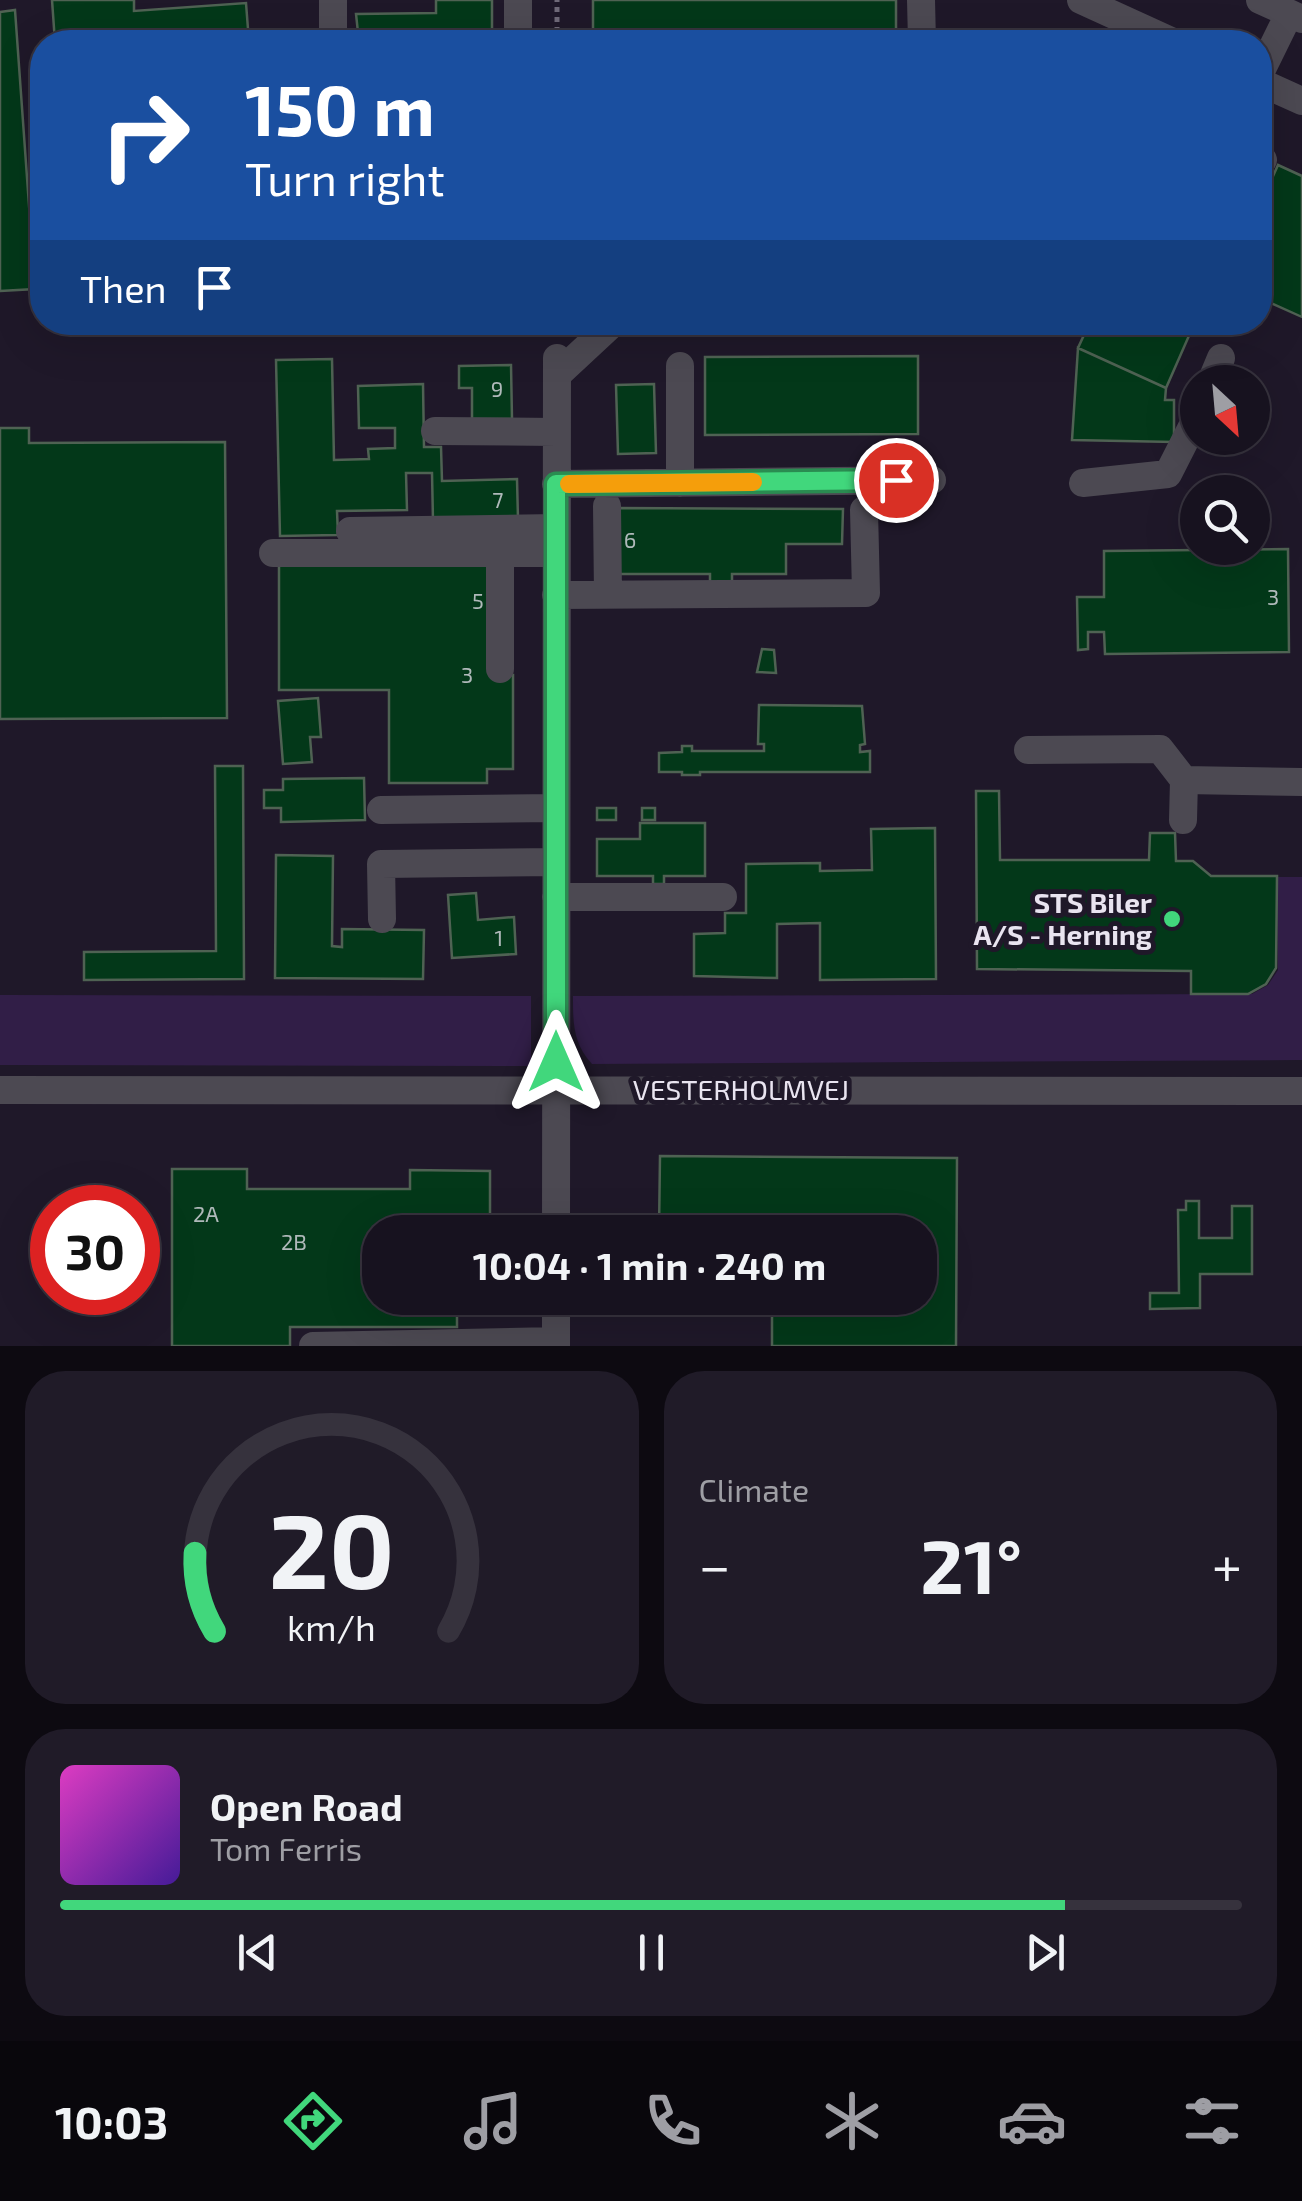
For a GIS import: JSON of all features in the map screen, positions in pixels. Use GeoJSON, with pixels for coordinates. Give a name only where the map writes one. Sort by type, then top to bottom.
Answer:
{"type":"FeatureCollection","features":[{"type":"Feature","properties":{"kind":"street"},"geometry":{"type":"LineString","coordinates":[[333,30],[334,0]]}},
{"type":"Feature","properties":{"kind":"street"},"geometry":{"type":"LineString","coordinates":[[518,0],[518,30]]}},
{"type":"Feature","properties":{"kind":"street"},"geometry":{"type":"LineString","coordinates":[[921,0],[922,30]]}},
{"type":"Feature","properties":{"kind":"street"},"geometry":{"type":"LineString","coordinates":[[1080,0],[1146,30]]}},
{"type":"Feature","properties":{"kind":"street"},"geometry":{"type":"LineString","coordinates":[[1260,0],[1296,17],[1272,54]]}},
{"type":"Feature","properties":{"kind":"street"},"geometry":{"type":"LineString","coordinates":[[1272,88],[1302,102]]}},
{"type":"Feature","properties":{"kind":"street"},"geometry":{"type":"LineString","coordinates":[[556,1215],[557,367],[598,335]]}},
{"type":"Feature","properties":{"kind":"street"},"geometry":{"type":"LineString","coordinates":[[680,366],[680,483]]}},
{"type":"Feature","properties":{"kind":"street"},"geometry":{"type":"LineString","coordinates":[[435,431],[556,432]]}},
{"type":"Feature","properties":{"kind":"street"},"geometry":{"type":"LineString","coordinates":[[1084,482],[1168,474],[1180,450]]}},
{"type":"Feature","properties":{"kind":"street"},"geometry":{"type":"LineString","coordinates":[[556,484],[932,480]]}},
{"type":"Feature","properties":{"kind":"street"},"geometry":{"type":"LineString","coordinates":[[607,506],[608,594]]}},
{"type":"Feature","properties":{"kind":"street"},"geometry":{"type":"LineString","coordinates":[[556,594],[866,593],[864,510]]}},
{"type":"Feature","properties":{"kind":"street"},"geometry":{"type":"LineString","coordinates":[[350,531],[556,541]]}},
{"type":"Feature","properties":{"kind":"street"},"geometry":{"type":"LineString","coordinates":[[273,553],[500,553],[556,541]]}},
{"type":"Feature","properties":{"kind":"street"},"geometry":{"type":"LineString","coordinates":[[500,553],[500,669]]}},
{"type":"Feature","properties":{"kind":"street"},"geometry":{"type":"LineString","coordinates":[[1028,750],[1160,749],[1184,780],[1183,820]]}},
{"type":"Feature","properties":{"kind":"street"},"geometry":{"type":"LineString","coordinates":[[1184,780],[1302,782]]}},
{"type":"Feature","properties":{"kind":"street"},"geometry":{"type":"LineString","coordinates":[[381,810],[556,808]]}},
{"type":"Feature","properties":{"kind":"street"},"geometry":{"type":"LineString","coordinates":[[382,919],[382,864],[556,862]]}},
{"type":"Feature","properties":{"kind":"street"},"geometry":{"type":"LineString","coordinates":[[556,897],[723,897]]}},
{"type":"Feature","properties":{"kind":"street","name":"VESTERHOLMVEJ"},"geometry":{"type":"LineString","coordinates":[[0,1090],[1302,1091]]}},
{"type":"Feature","properties":{"kind":"street"},"geometry":{"type":"LineString","coordinates":[[313,1346],[556,1344],[556,1315]]}},
{"type":"Feature","properties":{"kind":"path"},"geometry":{"type":"LineString","coordinates":[[557,0],[557,30]]}},
{"type":"Feature","properties":{"kind":"shaded area"},"geometry":{"type":"Polygon","coordinates":[[[1277,877],[1302,877],[1302,1060],[592,1064],[575,1033],[573,996],[1252,994],[1268,985],[1278,970],[1277,877]]]}},
{"type":"Feature","properties":{"kind":"shaded area"},"geometry":{"type":"Polygon","coordinates":[[[0,995],[531,996],[531,1066],[0,1065],[0,995]]]}},
{"type":"Feature","properties":{"kind":"building"},"geometry":{"type":"Polygon","coordinates":[[[52,0],[134,0],[134,11],[246,3],[248,30],[54,30],[52,0]]]}},
{"type":"Feature","properties":{"kind":"building"},"geometry":{"type":"Polygon","coordinates":[[[436,0],[492,0],[492,30],[358,30],[356,14],[436,13],[436,0]]]}},
{"type":"Feature","properties":{"kind":"building"},"geometry":{"type":"Polygon","coordinates":[[[593,0],[896,0],[896,30],[593,30],[593,0]]]}},
{"type":"Feature","properties":{"kind":"building"},"geometry":{"type":"Polygon","coordinates":[[[15,10],[30,219],[30,289],[0,291],[0,12],[15,10]]]}},
{"type":"Feature","properties":{"kind":"building"},"geometry":{"type":"Polygon","coordinates":[[[1278,165],[1302,176],[1302,317],[1272,303],[1272,178],[1278,165]]]}},
{"type":"Feature","properties":{"kind":"building"},"geometry":{"type":"Polygon","coordinates":[[[1084,335],[1189,335],[1166,388],[1078,348],[1084,335]]]}},
{"type":"Feature","properties":{"kind":"building"},"geometry":{"type":"Polygon","coordinates":[[[1078,348],[1166,388],[1165,400],[1174,400],[1174,442],[1072,440],[1078,348]]]}},
{"type":"Feature","properties":{"kind":"building"},"geometry":{"type":"Polygon","coordinates":[[[918,356],[918,434],[705,435],[705,357],[918,356]]]}},
{"type":"Feature","properties":{"kind":"building"},"geometry":{"type":"Polygon","coordinates":[[[332,359],[334,460],[369,459],[368,449],[395,448],[395,428],[359,428],[358,386],[423,384],[424,447],[441,447],[442,481],[517,479],[518,519],[433,521],[432,473],[406,473],[407,510],[337,511],[338,535],[280,536],[276,360],[332,359]]]}},
{"type":"Feature","properties":{"kind":"building"},"geometry":{"type":"Polygon","coordinates":[[[511,365],[512,419],[472,419],[472,388],[459,388],[459,366],[511,365]]]}},
{"type":"Feature","properties":{"kind":"building"},"geometry":{"type":"Polygon","coordinates":[[[654,384],[656,453],[618,454],[616,385],[654,384]]]}},
{"type":"Feature","properties":{"kind":"building"},"geometry":{"type":"Polygon","coordinates":[[[0,428],[29,428],[29,443],[225,442],[227,718],[0,719],[0,428]]]}},
{"type":"Feature","properties":{"kind":"building"},"geometry":{"type":"Polygon","coordinates":[[[617,508],[843,509],[842,544],[786,544],[786,574],[732,574],[732,582],[710,582],[710,574],[617,574],[617,508]]]}},
{"type":"Feature","properties":{"kind":"building"},"geometry":{"type":"Polygon","coordinates":[[[1270,549],[1288,549],[1289,652],[1105,654],[1104,632],[1088,632],[1088,649],[1078,650],[1077,597],[1104,597],[1104,551],[1180,550],[1180,565],[1270,565],[1270,549]]]}},
{"type":"Feature","properties":{"kind":"building"},"geometry":{"type":"Polygon","coordinates":[[[491,562],[491,675],[513,675],[513,769],[487,769],[487,783],[389,783],[389,690],[279,690],[279,563],[491,562]]]}},
{"type":"Feature","properties":{"kind":"building"},"geometry":{"type":"Polygon","coordinates":[[[762,649],[774,650],[776,673],[757,672],[762,649]]]}},
{"type":"Feature","properties":{"kind":"building"},"geometry":{"type":"Polygon","coordinates":[[[318,698],[321,737],[310,737],[312,762],[283,764],[278,701],[318,698]]]}},
{"type":"Feature","properties":{"kind":"building"},"geometry":{"type":"Polygon","coordinates":[[[759,705],[862,706],[865,744],[860,745],[860,752],[870,751],[870,772],[659,772],[659,753],[682,752],[682,746],[692,746],[692,751],[764,751],[764,744],[758,744],[759,705]]]}},
{"type":"Feature","properties":{"kind":"building"},"geometry":{"type":"Polygon","coordinates":[[[215,766],[243,766],[244,979],[84,980],[84,952],[216,951],[215,766]]]}},
{"type":"Feature","properties":{"kind":"building"},"geometry":{"type":"Polygon","coordinates":[[[364,778],[365,820],[281,822],[281,808],[264,808],[264,790],[283,790],[283,779],[364,778]]]}},
{"type":"Feature","properties":{"kind":"building"},"geometry":{"type":"Polygon","coordinates":[[[976,791],[999,791],[1000,860],[1149,860],[1150,833],[1175,833],[1176,861],[1193,861],[1211,876],[1277,876],[1276,968],[1266,984],[1248,994],[1191,994],[1191,971],[977,969],[976,791]]]}},
{"type":"Feature","properties":{"kind":"building"},"geometry":{"type":"Polygon","coordinates":[[[597,808],[616,808],[616,820],[597,820],[597,808]]]}},
{"type":"Feature","properties":{"kind":"building"},"geometry":{"type":"Polygon","coordinates":[[[642,808],[655,808],[655,820],[642,820],[642,808]]]}},
{"type":"Feature","properties":{"kind":"building"},"geometry":{"type":"Polygon","coordinates":[[[640,823],[705,823],[705,876],[664,876],[664,884],[653,884],[653,876],[597,876],[597,839],[640,839],[640,823]]]}},
{"type":"Feature","properties":{"kind":"building"},"geometry":{"type":"Polygon","coordinates":[[[935,828],[936,979],[820,980],[820,923],[777,924],[777,978],[694,976],[694,934],[725,933],[725,913],[746,913],[746,864],[820,863],[820,871],[872,870],[871,829],[935,828]]]}},
{"type":"Feature","properties":{"kind":"building"},"geometry":{"type":"Polygon","coordinates":[[[276,855],[333,856],[332,946],[342,947],[342,929],[424,930],[423,979],[275,978],[276,855]]]}},
{"type":"Feature","properties":{"kind":"building"},"geometry":{"type":"Polygon","coordinates":[[[476,893],[478,920],[514,917],[516,954],[452,958],[448,895],[476,893]]]}},
{"type":"Feature","properties":{"kind":"building"},"geometry":{"type":"Polygon","coordinates":[[[660,1156],[957,1158],[956,1346],[772,1346],[772,1315],[937,1315],[937,1215],[659,1215],[660,1156]]]}},
{"type":"Feature","properties":{"kind":"building"},"geometry":{"type":"Polygon","coordinates":[[[172,1169],[247,1169],[247,1189],[410,1189],[410,1170],[490,1171],[490,1215],[362,1215],[362,1315],[457,1315],[457,1327],[290,1327],[290,1346],[172,1346],[172,1169]]]}},
{"type":"Feature","properties":{"kind":"building"},"geometry":{"type":"Polygon","coordinates":[[[1186,1201],[1199,1201],[1199,1238],[1232,1238],[1232,1206],[1252,1206],[1252,1274],[1200,1274],[1200,1308],[1150,1309],[1150,1293],[1179,1293],[1178,1210],[1186,1210],[1186,1201]]]}},
{"type":"Feature","properties":{"kind":"slow traffic"},"geometry":{"type":"LineString","coordinates":[[569,484],[753,482]]}},
{"type":"Feature","properties":{"kind":"place","name":"STS Biler A/S - Herning"},"geometry":{"type":"Point","coordinates":[1172,919]}},
{"type":"Feature","properties":{"kind":"route"},"geometry":{"type":"LineString","coordinates":[[556,1062],[556,484],[896,480]]}}]}
